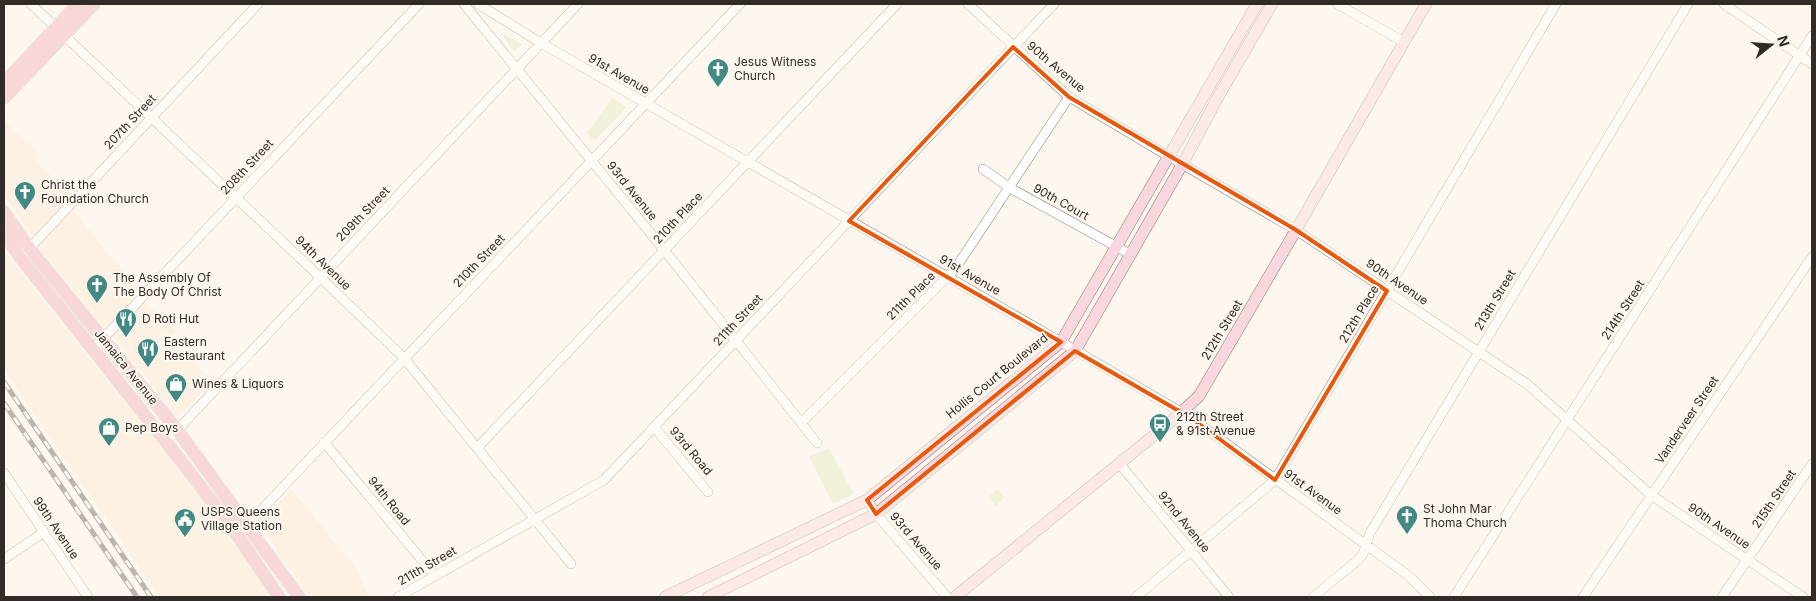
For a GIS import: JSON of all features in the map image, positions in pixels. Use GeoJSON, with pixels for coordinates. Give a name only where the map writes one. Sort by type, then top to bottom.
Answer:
{"type":"FeatureCollection","features":[{"type":"Feature","properties":{"kind":"main road"},"geometry":{"type":"LineString","coordinates":[[4,98],[60,31],[78,4]]}},
{"type":"Feature","properties":{"kind":"main road"},"geometry":{"type":"LineString","coordinates":[[4,83],[60,31],[94,4]]}},
{"type":"Feature","properties":{"kind":"main road","name":"Hollis Court Boulevard"},"geometry":{"type":"LineString","coordinates":[[665,597],[867,500],[1061,342],[1257,4]]}},
{"type":"Feature","properties":{"kind":"main road"},"geometry":{"type":"LineString","coordinates":[[707,576],[711,596],[876,514],[1075,351],[1272,4]]}},
{"type":"Feature","properties":{"kind":"main road","name":"212th Street"},"geometry":{"type":"LineString","coordinates":[[955,597],[1181,413],[1199,396],[1426,4]]}},
{"type":"Feature","properties":{"kind":"main road"},"geometry":{"type":"LineString","coordinates":[[1239,35],[1251,40]]}},
{"type":"Feature","properties":{"kind":"main road"},"geometry":{"type":"LineString","coordinates":[[1207,91],[1218,97]]}},
{"type":"Feature","properties":{"kind":"main road","name":"Jamaica Avenue"},"geometry":{"type":"LineString","coordinates":[[4,212],[25,253]]}},
{"type":"Feature","properties":{"kind":"main road","name":"Jamaica Avenue"},"geometry":{"type":"LineString","coordinates":[[4,233],[25,253],[98,344],[178,431],[299,597]]}},
{"type":"Feature","properties":{"kind":"main road","name":"Jamaica Avenue"},"geometry":{"type":"LineString","coordinates":[[98,344],[166,442],[236,534],[278,597]]}},
{"type":"Feature","properties":{"kind":"main road"},"geometry":{"type":"LineString","coordinates":[[1001,391],[1011,403]]}},
{"type":"Feature","properties":{"kind":"main road"},"geometry":{"type":"LineString","coordinates":[[933,446],[944,458]]}},
{"type":"Feature","properties":{"kind":"main road"},"geometry":{"type":"LineString","coordinates":[[789,537],[798,553]]}},
{"type":"Feature","properties":{"kind":"street","name":"94th Avenue"},"geometry":{"type":"LineString","coordinates":[[31,4],[404,358],[571,564]]}},
{"type":"Feature","properties":{"kind":"street","name":"207th Street"},"geometry":{"type":"LineString","coordinates":[[25,253],[150,117],[258,4]]}},
{"type":"Feature","properties":{"kind":"street","name":"208th Street"},"geometry":{"type":"LineString","coordinates":[[98,344],[419,4]]}},
{"type":"Feature","properties":{"kind":"street","name":"93rd Avenue"},"geometry":{"type":"LineString","coordinates":[[464,4],[665,251],[817,443]]}},
{"type":"Feature","properties":{"kind":"street","name":"91st Avenue"},"geometry":{"type":"LineString","coordinates":[[478,4],[645,104],[1061,342],[1181,413],[1409,576],[1430,597]]}},
{"type":"Feature","properties":{"kind":"street","name":"209th Street"},"geometry":{"type":"LineString","coordinates":[[166,442],[320,277],[518,70],[578,4]]}},
{"type":"Feature","properties":{"kind":"street","name":"210th Street"},"geometry":{"type":"LineString","coordinates":[[236,534],[247,525],[740,4]]}},
{"type":"Feature","properties":{"kind":"street","name":"210th Place"},"geometry":{"type":"LineString","coordinates":[[477,448],[897,4]]}},
{"type":"Feature","properties":{"kind":"street","name":"90th Avenue"},"geometry":{"type":"LineString","coordinates":[[968,4],[1069,97],[1182,165],[1296,230],[1527,384],[1651,494],[1803,597]]}},
{"type":"Feature","properties":{"kind":"street","name":"211th Street"},"geometry":{"type":"LineString","coordinates":[[398,597],[604,480],[1054,4]]}},
{"type":"Feature","properties":{"kind":"street"},"geometry":{"type":"LineString","coordinates":[[1336,4],[1404,42]]}},
{"type":"Feature","properties":{"kind":"street","name":"212th Place"},"geometry":{"type":"LineString","coordinates":[[1136,597],[1192,552],[1275,480],[1556,4]]}},
{"type":"Feature","properties":{"kind":"street","name":"213th Street"},"geometry":{"type":"LineString","coordinates":[[1313,597],[1363,554],[1370,533],[1688,4]]}},
{"type":"Feature","properties":{"kind":"street"},"geometry":{"type":"LineString","coordinates":[[1724,4],[1812,64]]}},
{"type":"Feature","properties":{"kind":"street","name":"214th Street"},"geometry":{"type":"LineString","coordinates":[[1454,597],[1812,36]]}},
{"type":"Feature","properties":{"kind":"street","name":"211th Place"},"geometry":{"type":"LineString","coordinates":[[801,423],[955,269],[1069,97]]}},
{"type":"Feature","properties":{"kind":"street","name":"90th Court"},"geometry":{"type":"LineString","coordinates":[[983,169],[1010,188],[1130,254]]}},
{"type":"Feature","properties":{"kind":"street","name":"Vanderveer Street"},"geometry":{"type":"LineString","coordinates":[[1583,597],[1812,256]]}},
{"type":"Feature","properties":{"kind":"street","name":"93rd Road"},"geometry":{"type":"LineString","coordinates":[[654,427],[708,492]]}},
{"type":"Feature","properties":{"kind":"street","name":"94th Road"},"geometry":{"type":"LineString","coordinates":[[324,442],[435,576]]}},
{"type":"Feature","properties":{"kind":"street","name":"92nd Avenue"},"geometry":{"type":"LineString","coordinates":[[1120,463],[1229,597]]}},
{"type":"Feature","properties":{"kind":"street","name":"215th Street"},"geometry":{"type":"LineString","coordinates":[[1722,597],[1812,464]]}},
{"type":"Feature","properties":{"kind":"street","name":"99th Avenue"},"geometry":{"type":"LineString","coordinates":[[4,473],[88,597]]}},
{"type":"Feature","properties":{"kind":"street","name":"93rd Avenue"},"geometry":{"type":"LineString","coordinates":[[867,500],[876,514],[947,597]]}},
{"type":"Feature","properties":{"kind":"street"},"geometry":{"type":"LineString","coordinates":[[4,559],[44,532]]}},
{"type":"Feature","properties":{"kind":"highlighted area"},"geometry":{"type":"Polygon","coordinates":[[[1013,47],[1069,97],[1296,230],[1387,291],[1275,480],[1191,418],[1075,351],[876,514],[867,500],[1061,342],[849,221],[1013,47]]]}},
{"type":"Feature","properties":{"kind":"shaded area"},"geometry":{"type":"Polygon","coordinates":[[[4,120],[37,152],[33,159],[79,203],[73,210],[111,257],[140,288],[136,293],[176,331],[170,339],[214,382],[178,417],[50,262],[4,195],[4,120]]]}},
{"type":"Feature","properties":{"kind":"shaded area"},"geometry":{"type":"Polygon","coordinates":[[[4,248],[15,265],[207,505],[272,597],[159,597],[4,369],[4,248]]]}},
{"type":"Feature","properties":{"kind":"shaded area"},"geometry":{"type":"Polygon","coordinates":[[[291,489],[355,567],[369,597],[309,597],[259,523],[291,489]]]}},
{"type":"Feature","properties":{"kind":"green space"},"geometry":{"type":"Polygon","coordinates":[[[500,32],[522,44],[514,52],[500,32]]]}},
{"type":"Feature","properties":{"kind":"green space"},"geometry":{"type":"Polygon","coordinates":[[[612,98],[627,107],[594,141],[587,133],[612,98]]]}},
{"type":"Feature","properties":{"kind":"green space"},"geometry":{"type":"Polygon","coordinates":[[[829,448],[854,494],[833,504],[809,457],[829,448]]]}},
{"type":"Feature","properties":{"kind":"green space"},"geometry":{"type":"Polygon","coordinates":[[[998,489],[1005,498],[995,506],[988,497],[998,489]]]}},
{"type":"Feature","properties":{"kind":"railway"},"geometry":{"type":"LineString","coordinates":[[4,382],[151,597]]}},
{"type":"Feature","properties":{"kind":"railway"},"geometry":{"type":"LineString","coordinates":[[4,403],[137,597]]}},
{"type":"Feature","properties":{"kind":"place","name":"Jesus Witness Church"},"geometry":{"type":"Point","coordinates":[718,88]}},
{"type":"Feature","properties":{"kind":"place","name":"Christ the Foundation Church"},"geometry":{"type":"Point","coordinates":[25,211]}},
{"type":"Feature","properties":{"kind":"place","name":"The Assembly Of The Body Of Christ"},"geometry":{"type":"Point","coordinates":[97,304]}},
{"type":"Feature","properties":{"kind":"place","name":"D Roti Hut"},"geometry":{"type":"Point","coordinates":[126,338]}},
{"type":"Feature","properties":{"kind":"place","name":"Eastern Restaurant"},"geometry":{"type":"Point","coordinates":[148,368]}},
{"type":"Feature","properties":{"kind":"place","name":"Wines & Liquors"},"geometry":{"type":"Point","coordinates":[176,403]}},
{"type":"Feature","properties":{"kind":"place","name":"212th Street & 91st Avenue"},"geometry":{"type":"Point","coordinates":[1160,443]}},
{"type":"Feature","properties":{"kind":"place","name":"Pep Boys"},"geometry":{"type":"Point","coordinates":[109,447]}},
{"type":"Feature","properties":{"kind":"place","name":"St John Mar Thoma Church"},"geometry":{"type":"Point","coordinates":[1407,535]}},
{"type":"Feature","properties":{"kind":"place","name":"USPS Queens Village Station"},"geometry":{"type":"Point","coordinates":[185,538]}}]}
